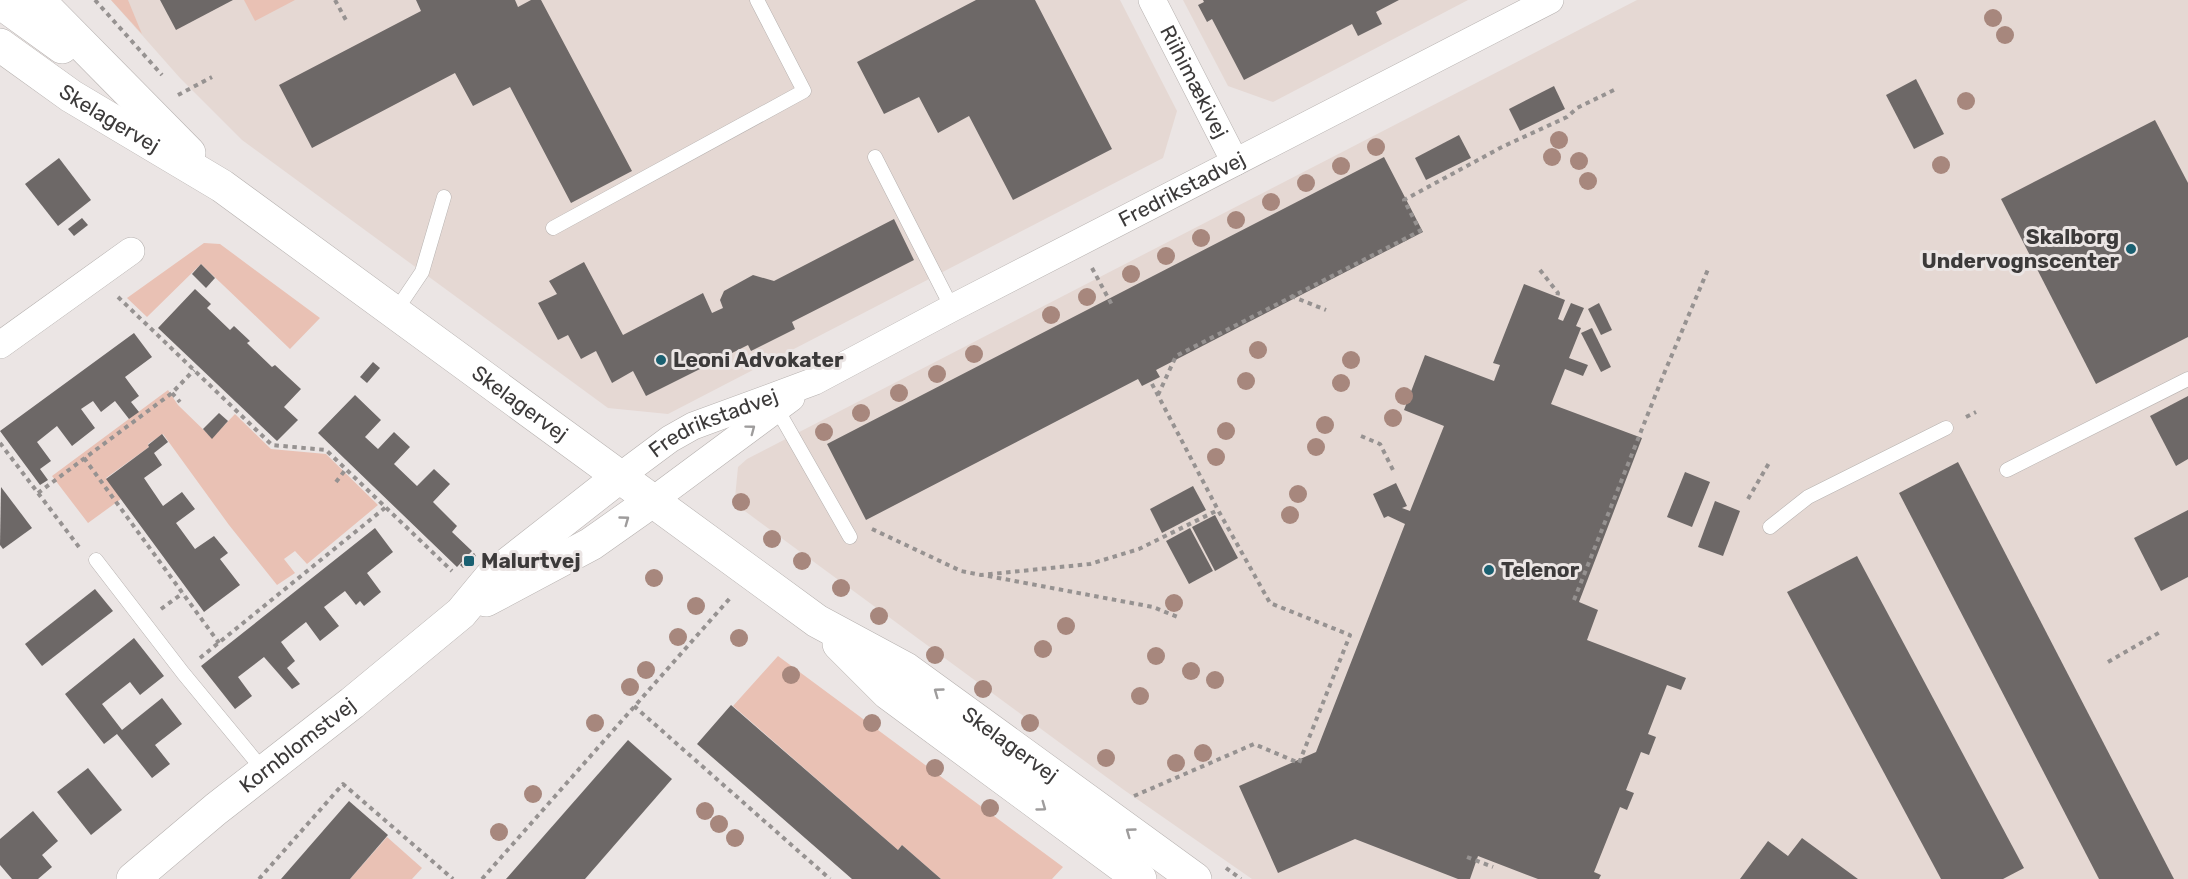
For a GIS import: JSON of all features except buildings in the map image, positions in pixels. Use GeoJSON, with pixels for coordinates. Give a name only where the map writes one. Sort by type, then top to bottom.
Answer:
{"type":"FeatureCollection","features":[{"type":"Feature","properties":{"kind":"street","name":"Skelagervej"},"geometry":{"type":"LineString","coordinates":[[38,0],[222,186]]}},
{"type":"Feature","properties":{"kind":"street","name":"Riihimækivej"},"geometry":{"type":"LineString","coordinates":[[1152,0],[1235,162]]}},
{"type":"Feature","properties":{"kind":"street","name":"Fredrikstadvej"},"geometry":{"type":"LineString","coordinates":[[619,477],[693,426],[815,381],[1550,0]]}},
{"type":"Feature","properties":{"kind":"street"},"geometry":{"type":"LineString","coordinates":[[0,2],[147,111]]}},
{"type":"Feature","properties":{"kind":"street","name":"Skelagervej"},"geometry":{"type":"LineString","coordinates":[[0,45],[70,96],[222,186],[817,621],[906,669],[1195,879]]}},
{"type":"Feature","properties":{"kind":"street"},"geometry":{"type":"LineString","coordinates":[[0,345],[131,251]]}},
{"type":"Feature","properties":{"kind":"street","name":"Fredrikstadvej"},"geometry":{"type":"LineString","coordinates":[[652,501],[815,381]]}},
{"type":"Feature","properties":{"kind":"street","name":"Kornblomstvej"},"geometry":{"type":"LineString","coordinates":[[133,879],[264,771],[352,703],[468,604],[490,578],[619,477]]}},
{"type":"Feature","properties":{"kind":"street","name":"Kornblomstvej"},"geometry":{"type":"LineString","coordinates":[[468,604],[591,544],[652,501]]}},
{"type":"Feature","properties":{"kind":"street","name":"Skelagervej"},"geometry":{"type":"LineString","coordinates":[[817,621],[888,693],[1140,879]]}},
{"type":"Feature","properties":{"kind":"lane"},"geometry":{"type":"LineString","coordinates":[[553,228],[804,90],[757,0]]}},
{"type":"Feature","properties":{"kind":"lane"},"geometry":{"type":"LineString","coordinates":[[875,157],[952,308]]}},
{"type":"Feature","properties":{"kind":"lane"},"geometry":{"type":"LineString","coordinates":[[395,312],[422,272],[444,197]]}},
{"type":"Feature","properties":{"kind":"lane"},"geometry":{"type":"LineString","coordinates":[[2007,470],[2188,379]]}},
{"type":"Feature","properties":{"kind":"lane"},"geometry":{"type":"LineString","coordinates":[[777,409],[850,537]]}},
{"type":"Feature","properties":{"kind":"lane"},"geometry":{"type":"LineString","coordinates":[[1770,527],[1808,497],[1946,428]]}},
{"type":"Feature","properties":{"kind":"lane"},"geometry":{"type":"LineString","coordinates":[[96,560],[183,673],[264,771]]}},
{"type":"Feature","properties":{"kind":"path"},"geometry":{"type":"LineString","coordinates":[[95,0],[164,78]]}},
{"type":"Feature","properties":{"kind":"path"},"geometry":{"type":"LineString","coordinates":[[335,0],[347,22]]}},
{"type":"Feature","properties":{"kind":"path"},"geometry":{"type":"LineString","coordinates":[[178,95],[212,77]]}},
{"type":"Feature","properties":{"kind":"path"},"geometry":{"type":"LineString","coordinates":[[171,86],[185,103]]}},
{"type":"Feature","properties":{"kind":"path"},"geometry":{"type":"LineString","coordinates":[[1158,395],[1176,356],[1420,231],[1404,200],[1502,147],[1567,117],[1577,108],[1614,90]]}},
{"type":"Feature","properties":{"kind":"path"},"geometry":{"type":"LineString","coordinates":[[1574,600],[1709,267]]}},
{"type":"Feature","properties":{"kind":"path"},"geometry":{"type":"LineString","coordinates":[[1540,270],[1558,293],[1557,297]]}},
{"type":"Feature","properties":{"kind":"path"},"geometry":{"type":"LineString","coordinates":[[1103,288],[1112,305]]}},
{"type":"Feature","properties":{"kind":"path"},"geometry":{"type":"LineString","coordinates":[[1291,296],[1326,310]]}},
{"type":"Feature","properties":{"kind":"path"},"geometry":{"type":"LineString","coordinates":[[119,298],[272,445],[326,450],[386,507],[468,604]]}},
{"type":"Feature","properties":{"kind":"path"},"geometry":{"type":"LineString","coordinates":[[38,494],[172,393],[194,370]]}},
{"type":"Feature","properties":{"kind":"path"},"geometry":{"type":"LineString","coordinates":[[1100,810],[1254,744],[1299,763],[1350,635],[1270,603],[1151,382]]}},
{"type":"Feature","properties":{"kind":"path"},"geometry":{"type":"LineString","coordinates":[[172,393],[180,402]]}},
{"type":"Feature","properties":{"kind":"path"},"geometry":{"type":"LineString","coordinates":[[1361,436],[1380,444],[1393,471]]}},
{"type":"Feature","properties":{"kind":"path"},"geometry":{"type":"LineString","coordinates":[[0,443],[78,547],[96,560]]}},
{"type":"Feature","properties":{"kind":"path"},"geometry":{"type":"LineString","coordinates":[[84,458],[219,643]]}},
{"type":"Feature","properties":{"kind":"path"},"geometry":{"type":"LineString","coordinates":[[1748,499],[1769,463]]}},
{"type":"Feature","properties":{"kind":"path"},"geometry":{"type":"LineString","coordinates":[[336,482],[346,470]]}},
{"type":"Feature","properties":{"kind":"path"},"geometry":{"type":"LineString","coordinates":[[183,673],[386,507]]}},
{"type":"Feature","properties":{"kind":"path"},"geometry":{"type":"LineString","coordinates":[[981,575],[1090,564],[1139,549],[1218,510]]}},
{"type":"Feature","properties":{"kind":"path"},"geometry":{"type":"LineString","coordinates":[[850,537],[869,527],[961,571],[1153,607],[1180,618]]}},
{"type":"Feature","properties":{"kind":"path"},"geometry":{"type":"LineString","coordinates":[[482,879],[720,612],[750,572]]}},
{"type":"Feature","properties":{"kind":"path"},"geometry":{"type":"LineString","coordinates":[[173,600],[183,593]]}},
{"type":"Feature","properties":{"kind":"path"},"geometry":{"type":"LineString","coordinates":[[2108,662],[2162,631]]}},
{"type":"Feature","properties":{"kind":"path"},"geometry":{"type":"LineString","coordinates":[[634,706],[830,879]]}},
{"type":"Feature","properties":{"kind":"path"},"geometry":{"type":"LineString","coordinates":[[259,879],[343,784],[453,879]]}},
{"type":"Feature","properties":{"kind":"path"},"geometry":{"type":"LineString","coordinates":[[1467,857],[1493,867]]}},
{"type":"Feature","properties":{"kind":"shaded area"},"geometry":{"type":"Polygon","coordinates":[[[111,0],[1120,0],[1177,111],[1163,158],[668,414],[608,408],[242,140],[180,78],[111,0]]]}},
{"type":"Feature","properties":{"kind":"shaded area"},"geometry":{"type":"Polygon","coordinates":[[[111,0],[128,0],[142,34],[111,0]]]}},
{"type":"Feature","properties":{"kind":"shaded area"},"geometry":{"type":"Polygon","coordinates":[[[244,0],[295,0],[255,21],[244,0]]]}},
{"type":"Feature","properties":{"kind":"shaded area"},"geometry":{"type":"Polygon","coordinates":[[[1183,0],[1468,0],[1273,102],[1228,86],[1183,0]]]}},
{"type":"Feature","properties":{"kind":"shaded area"},"geometry":{"type":"Polygon","coordinates":[[[1637,0],[2188,0],[2188,879],[1252,879],[1124,790],[738,506],[735,498],[738,467],[747,459],[1637,0]]]}},
{"type":"Feature","properties":{"kind":"shaded area"},"geometry":{"type":"Polygon","coordinates":[[[204,243],[220,244],[320,318],[290,349],[201,264],[147,317],[127,298],[204,243]]]}},
{"type":"Feature","properties":{"kind":"shaded area"},"geometry":{"type":"Polygon","coordinates":[[[168,390],[178,405],[212,438],[235,414],[271,449],[326,454],[378,505],[307,564],[295,551],[284,559],[295,573],[277,585],[229,525],[163,434],[106,478],[121,499],[88,523],[52,476],[168,390]]]}},
{"type":"Feature","properties":{"kind":"shaded area"},"geometry":{"type":"Polygon","coordinates":[[[778,656],[1063,867],[1052,879],[941,879],[902,845],[898,850],[733,706],[778,656]]]}},
{"type":"Feature","properties":{"kind":"shaded area"},"geometry":{"type":"Polygon","coordinates":[[[387,837],[422,868],[412,879],[350,879],[387,837]]]}},
{"type":"Feature","properties":{"kind":"place","name":"Skalborg Undervognscenter"},"geometry":{"type":"Point","coordinates":[2131,249]}},
{"type":"Feature","properties":{"kind":"place","name":"Leoni Advokater"},"geometry":{"type":"Point","coordinates":[661,360]}},
{"type":"Feature","properties":{"kind":"place","name":"Malurtvej"},"geometry":{"type":"Point","coordinates":[469,561]}},
{"type":"Feature","properties":{"kind":"place","name":"Telenor"},"geometry":{"type":"Point","coordinates":[1489,570]}}]}
